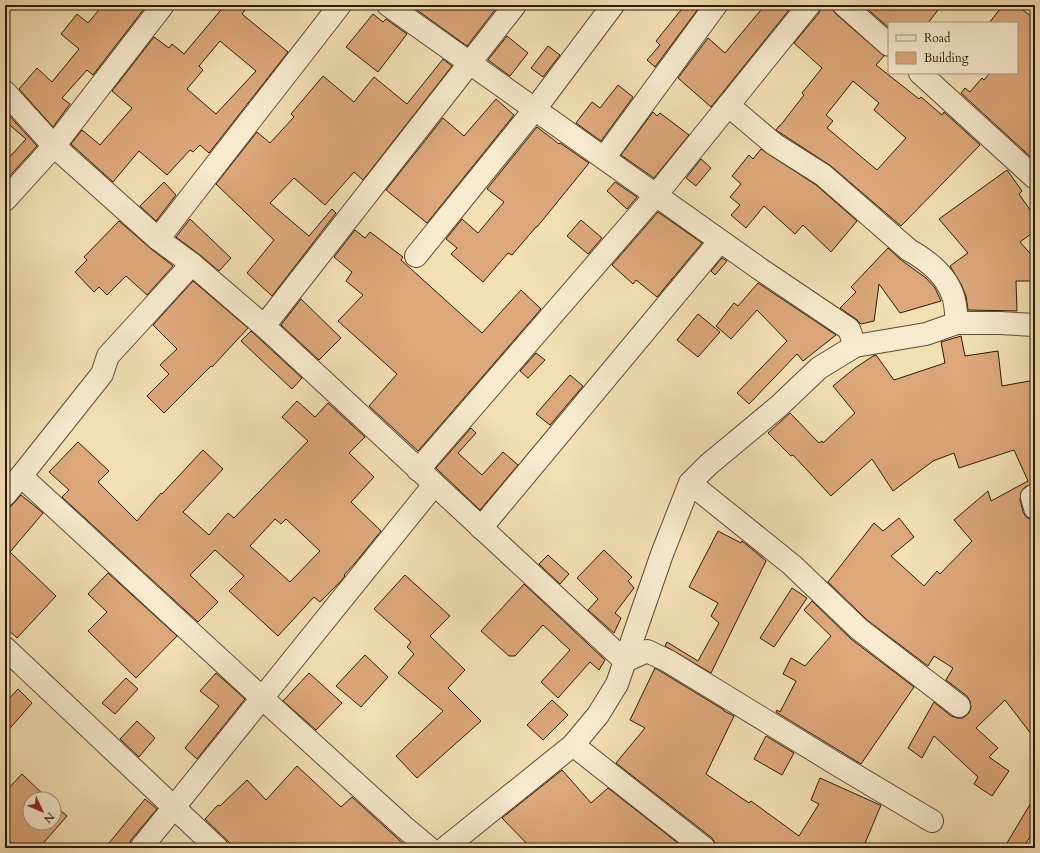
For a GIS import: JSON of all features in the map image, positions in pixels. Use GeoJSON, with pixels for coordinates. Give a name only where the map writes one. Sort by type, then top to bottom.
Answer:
{"type":"FeatureCollection","features":[{"type":"Feature","properties":{"kind":"street"},"geometry":{"type":"LineString","coordinates":[[5,200],[54,146],[163,5]]}},
{"type":"Feature","properties":{"kind":"street"},"geometry":{"type":"LineString","coordinates":[[158,239],[340,5]]}},
{"type":"Feature","properties":{"kind":"street"},"geometry":{"type":"LineString","coordinates":[[388,5],[720,241],[848,329],[855,346]]}},
{"type":"Feature","properties":{"kind":"street"},"geometry":{"type":"LineString","coordinates":[[264,326],[515,5]]}},
{"type":"Feature","properties":{"kind":"street"},"geometry":{"type":"LineString","coordinates":[[416,256],[535,109],[613,5]]}},
{"type":"Feature","properties":{"kind":"street"},"geometry":{"type":"LineString","coordinates":[[604,158],[716,5]]}},
{"type":"Feature","properties":{"kind":"street"},"geometry":{"type":"LineString","coordinates":[[418,470],[656,195],[809,5]]}},
{"type":"Feature","properties":{"kind":"street"},"geometry":{"type":"LineString","coordinates":[[853,8],[888,44]]}},
{"type":"Feature","properties":{"kind":"street"},"geometry":{"type":"LineString","coordinates":[[921,74],[1035,178]]}},
{"type":"Feature","properties":{"kind":"street"},"geometry":{"type":"LineString","coordinates":[[5,92],[54,146],[158,239],[192,264],[264,326],[625,661]]}},
{"type":"Feature","properties":{"kind":"street"},"geometry":{"type":"LineString","coordinates":[[728,105],[774,144],[823,175],[909,250],[924,258],[944,279],[953,296],[957,323]]}},
{"type":"Feature","properties":{"kind":"street"},"geometry":{"type":"LineString","coordinates":[[481,528],[720,241]]}},
{"type":"Feature","properties":{"kind":"street"},"geometry":{"type":"LineString","coordinates":[[5,495],[102,374],[108,356],[192,264]]}},
{"type":"Feature","properties":{"kind":"street"},"geometry":{"type":"LineString","coordinates":[[451,846],[574,745],[602,708],[617,684],[662,554],[690,483],[708,465],[779,406],[819,368],[855,346],[926,334],[957,323],[1035,325]]}},
{"type":"Feature","properties":{"kind":"street"},"geometry":{"type":"LineString","coordinates":[[21,476],[262,698],[398,822],[429,848]]}},
{"type":"Feature","properties":{"kind":"street"},"geometry":{"type":"LineString","coordinates":[[690,483],[792,565],[859,630],[959,706]]}},
{"type":"Feature","properties":{"kind":"street"},"geometry":{"type":"LineString","coordinates":[[141,848],[434,485]]}},
{"type":"Feature","properties":{"kind":"street"},"geometry":{"type":"LineString","coordinates":[[1035,495],[1032,497],[1035,508]]}},
{"type":"Feature","properties":{"kind":"street"},"geometry":{"type":"LineString","coordinates":[[5,648],[217,848]]}},
{"type":"Feature","properties":{"kind":"street"},"geometry":{"type":"LineString","coordinates":[[625,661],[647,651],[668,661],[838,766],[932,821]]}},
{"type":"Feature","properties":{"kind":"street"},"geometry":{"type":"LineString","coordinates":[[574,745],[704,848]]}},
{"type":"Feature","properties":{"kind":"building"},"geometry":{"type":"Polygon","coordinates":[[[103,5],[147,5],[93,75],[87,70],[62,98],[70,104],[53,127],[19,89],[37,68],[52,82],[79,49],[61,34],[77,14],[88,23],[103,5]]]}},
{"type":"Feature","properties":{"kind":"building"},"geometry":{"type":"Polygon","coordinates":[[[225,5],[249,5],[242,14],[288,52],[209,153],[200,145],[193,152],[190,150],[167,175],[139,151],[113,182],[71,144],[82,130],[100,145],[132,108],[112,91],[154,37],[169,48],[172,44],[184,54],[225,5]],[[220,41],[199,66],[203,70],[187,89],[216,114],[256,71],[220,41]]]}},
{"type":"Feature","properties":{"kind":"building"},"geometry":{"type":"Polygon","coordinates":[[[410,5],[496,5],[498,6],[467,46],[410,5]]]}},
{"type":"Feature","properties":{"kind":"building"},"geometry":{"type":"Polygon","coordinates":[[[685,5],[701,5],[655,67],[647,60],[660,45],[656,41],[685,5]]]}},
{"type":"Feature","properties":{"kind":"building"},"geometry":{"type":"Polygon","coordinates":[[[765,5],[793,5],[711,107],[678,78],[708,38],[725,53],[765,5]]]}},
{"type":"Feature","properties":{"kind":"building"},"geometry":{"type":"Polygon","coordinates":[[[821,5],[832,5],[832,9],[836,14],[884,56],[876,65],[919,99],[921,97],[942,115],[944,112],[980,145],[901,226],[831,166],[776,130],[804,95],[802,93],[822,68],[794,43],[819,13],[821,5]],[[853,81],[826,115],[833,121],[827,128],[877,170],[906,138],[874,110],[879,103],[853,81]]]}},
{"type":"Feature","properties":{"kind":"building"},"geometry":{"type":"Polygon","coordinates":[[[863,5],[942,5],[929,22],[888,22],[888,27],[863,5]]]}},
{"type":"Feature","properties":{"kind":"building"},"geometry":{"type":"Polygon","coordinates":[[[1003,5],[1016,5],[1035,19],[1035,161],[961,93],[965,88],[970,92],[982,78],[984,80],[989,74],[1018,74],[1018,22],[990,22],[1003,5]]]}},
{"type":"Feature","properties":{"kind":"building"},"geometry":{"type":"Polygon","coordinates":[[[373,14],[383,22],[386,19],[407,34],[378,72],[346,47],[373,14]]]}},
{"type":"Feature","properties":{"kind":"building"},"geometry":{"type":"Polygon","coordinates":[[[507,36],[528,53],[510,76],[488,60],[507,36]]]}},
{"type":"Feature","properties":{"kind":"building"},"geometry":{"type":"Polygon","coordinates":[[[548,46],[560,55],[543,77],[531,68],[548,46]]]}},
{"type":"Feature","properties":{"kind":"building"},"geometry":{"type":"Polygon","coordinates":[[[443,59],[452,66],[363,180],[354,172],[325,205],[294,178],[270,203],[309,236],[332,209],[336,213],[272,296],[247,273],[274,240],[216,184],[257,132],[270,143],[294,117],[291,114],[323,76],[354,102],[374,77],[407,104],[443,59]]]}},
{"type":"Feature","properties":{"kind":"building"},"geometry":{"type":"Polygon","coordinates":[[[618,85],[633,97],[601,141],[576,123],[592,102],[600,108],[618,85]]]}},
{"type":"Feature","properties":{"kind":"building"},"geometry":{"type":"Polygon","coordinates":[[[496,99],[514,115],[427,223],[386,190],[443,118],[464,136],[496,99]]]}},
{"type":"Feature","properties":{"kind":"building"},"geometry":{"type":"Polygon","coordinates":[[[5,111],[37,146],[5,181],[5,162],[26,139],[5,121],[5,111]]]}},
{"type":"Feature","properties":{"kind":"building"},"geometry":{"type":"Polygon","coordinates":[[[653,112],[657,116],[660,113],[689,135],[654,178],[621,155],[653,112]]]}},
{"type":"Feature","properties":{"kind":"building"},"geometry":{"type":"Polygon","coordinates":[[[537,127],[559,144],[560,143],[589,163],[537,227],[512,255],[508,253],[483,282],[451,254],[457,248],[446,239],[462,219],[478,233],[504,202],[487,189],[537,127]]]}},
{"type":"Feature","properties":{"kind":"building"},"geometry":{"type":"Polygon","coordinates":[[[761,149],[816,185],[857,221],[831,252],[803,225],[795,234],[764,206],[746,228],[731,215],[740,205],[730,197],[741,184],[732,176],[749,155],[753,159],[761,149]]]}},
{"type":"Feature","properties":{"kind":"building"},"geometry":{"type":"Polygon","coordinates":[[[701,159],[711,168],[696,186],[686,178],[701,159]]]}},
{"type":"Feature","properties":{"kind":"building"},"geometry":{"type":"Polygon","coordinates":[[[1007,170],[1022,191],[1019,194],[1035,217],[1035,231],[1020,242],[1035,259],[1035,281],[1016,281],[1017,311],[968,310],[966,296],[961,284],[950,266],[968,253],[939,219],[1007,170]]]}},
{"type":"Feature","properties":{"kind":"building"},"geometry":{"type":"Polygon","coordinates":[[[164,182],[176,195],[156,221],[140,206],[164,182]]]}},
{"type":"Feature","properties":{"kind":"building"},"geometry":{"type":"Polygon","coordinates":[[[615,182],[637,197],[627,209],[607,191],[615,182]]]}},
{"type":"Feature","properties":{"kind":"building"},"geometry":{"type":"Polygon","coordinates":[[[658,212],[702,243],[657,297],[636,280],[633,284],[612,265],[658,212]]]}},
{"type":"Feature","properties":{"kind":"building"},"geometry":{"type":"Polygon","coordinates":[[[190,219],[231,258],[219,271],[176,237],[190,219]]]}},
{"type":"Feature","properties":{"kind":"building"},"geometry":{"type":"Polygon","coordinates":[[[581,220],[602,238],[588,254],[567,236],[581,220]]]}},
{"type":"Feature","properties":{"kind":"building"},"geometry":{"type":"Polygon","coordinates":[[[119,221],[173,266],[147,295],[126,276],[107,295],[99,287],[94,292],[75,272],[87,260],[84,257],[119,221]]]}},
{"type":"Feature","properties":{"kind":"building"},"geometry":{"type":"Polygon","coordinates":[[[355,230],[365,238],[370,232],[403,257],[401,260],[482,333],[521,290],[541,309],[418,451],[369,406],[397,374],[338,321],[363,295],[346,281],[352,272],[334,257],[355,230]]]}},
{"type":"Feature","properties":{"kind":"building"},"geometry":{"type":"Polygon","coordinates":[[[888,248],[901,260],[926,278],[935,288],[941,301],[900,313],[879,284],[874,321],[861,324],[840,308],[856,292],[851,287],[888,248]]]}},
{"type":"Feature","properties":{"kind":"building"},"geometry":{"type":"Polygon","coordinates":[[[722,258],[727,261],[715,275],[711,271],[722,258]]]}},
{"type":"Feature","properties":{"kind":"building"},"geometry":{"type":"Polygon","coordinates":[[[193,281],[248,328],[212,367],[211,366],[164,413],[147,396],[169,374],[160,365],[177,349],[153,325],[193,281]]]}},
{"type":"Feature","properties":{"kind":"building"},"geometry":{"type":"Polygon","coordinates":[[[758,283],[836,335],[803,361],[797,354],[749,404],[737,393],[787,341],[757,310],[731,339],[716,326],[734,303],[738,306],[758,283]]]}},
{"type":"Feature","properties":{"kind":"building"},"geometry":{"type":"Polygon","coordinates":[[[301,299],[341,338],[319,360],[281,325],[301,299]]]}},
{"type":"Feature","properties":{"kind":"building"},"geometry":{"type":"Polygon","coordinates":[[[698,314],[720,332],[698,357],[677,340],[698,314]]]}},
{"type":"Feature","properties":{"kind":"building"},"geometry":{"type":"Polygon","coordinates":[[[251,331],[302,378],[292,389],[241,341],[251,331]]]}},
{"type":"Feature","properties":{"kind":"building"},"geometry":{"type":"Polygon","coordinates":[[[961,336],[965,356],[998,351],[1002,386],[1035,380],[1035,483],[1025,487],[1021,492],[1020,500],[1023,512],[1026,517],[1030,519],[1035,535],[1035,739],[1005,700],[976,728],[998,748],[989,757],[1009,771],[992,796],[974,784],[978,777],[934,736],[922,758],[908,748],[934,702],[951,716],[957,718],[963,718],[969,713],[971,707],[967,696],[946,680],[953,668],[934,656],[928,666],[867,620],[828,582],[874,523],[883,531],[899,518],[914,537],[891,556],[924,586],[937,571],[940,574],[972,541],[954,520],[988,491],[991,501],[1028,481],[1014,450],[959,468],[954,453],[933,461],[893,491],[872,459],[831,496],[793,455],[791,456],[768,433],[790,413],[819,443],[822,441],[823,443],[855,413],[833,386],[855,368],[876,355],[894,380],[945,363],[941,342],[961,336]]]}},
{"type":"Feature","properties":{"kind":"building"},"geometry":{"type":"Polygon","coordinates":[[[536,353],[545,360],[528,378],[520,371],[536,353]]]}},
{"type":"Feature","properties":{"kind":"building"},"geometry":{"type":"Polygon","coordinates":[[[570,375],[583,386],[550,425],[536,414],[570,375]]]}},
{"type":"Feature","properties":{"kind":"building"},"geometry":{"type":"Polygon","coordinates":[[[297,401],[315,417],[328,403],[365,437],[349,453],[374,477],[351,502],[381,531],[344,575],[345,576],[340,582],[320,602],[314,597],[278,636],[229,591],[244,576],[215,550],[190,575],[218,602],[198,622],[62,497],[69,490],[49,472],[78,442],[109,471],[98,482],[137,521],[161,493],[162,494],[203,450],[223,469],[183,512],[209,535],[228,513],[234,518],[308,441],[282,417],[297,401]],[[275,519],[250,546],[290,582],[320,551],[286,519],[281,524],[275,519]]]}},
{"type":"Feature","properties":{"kind":"building"},"geometry":{"type":"Polygon","coordinates":[[[471,428],[476,433],[458,453],[482,475],[503,452],[518,465],[480,510],[436,468],[471,428]]]}},
{"type":"Feature","properties":{"kind":"building"},"geometry":{"type":"Polygon","coordinates":[[[21,495],[43,513],[10,552],[56,596],[17,638],[5,627],[5,507],[10,507],[21,495]]]}},
{"type":"Feature","properties":{"kind":"building"},"geometry":{"type":"Polygon","coordinates":[[[718,531],[741,543],[742,541],[766,561],[711,673],[665,646],[667,642],[698,661],[719,623],[711,616],[718,603],[689,587],[718,531]]]}},
{"type":"Feature","properties":{"kind":"building"},"geometry":{"type":"Polygon","coordinates":[[[604,550],[632,577],[628,581],[634,588],[615,613],[621,618],[614,633],[588,610],[598,599],[577,578],[604,550]]]}},
{"type":"Feature","properties":{"kind":"building"},"geometry":{"type":"Polygon","coordinates":[[[548,555],[569,574],[560,584],[539,564],[548,555]]]}},
{"type":"Feature","properties":{"kind":"building"},"geometry":{"type":"Polygon","coordinates":[[[108,573],[177,636],[136,678],[88,631],[107,612],[88,594],[108,573]]]}},
{"type":"Feature","properties":{"kind":"building"},"geometry":{"type":"Polygon","coordinates":[[[405,575],[450,616],[430,636],[465,670],[448,688],[481,721],[417,778],[396,756],[443,711],[398,673],[414,654],[407,647],[411,642],[374,609],[405,575]]]}},
{"type":"Feature","properties":{"kind":"building"},"geometry":{"type":"Polygon","coordinates":[[[524,584],[605,660],[599,670],[590,662],[558,698],[541,682],[570,650],[543,625],[515,656],[509,656],[481,631],[524,584]]]}},
{"type":"Feature","properties":{"kind":"building"},"geometry":{"type":"Polygon","coordinates":[[[792,588],[807,598],[774,647],[760,638],[792,588]]]}},
{"type":"Feature","properties":{"kind":"building"},"geometry":{"type":"Polygon","coordinates":[[[812,601],[851,639],[914,687],[861,764],[776,712],[777,710],[780,712],[796,681],[783,674],[791,658],[805,666],[831,636],[804,610],[812,601]]]}},
{"type":"Feature","properties":{"kind":"building"},"geometry":{"type":"Polygon","coordinates":[[[365,655],[388,677],[361,707],[336,686],[365,655]]]}},
{"type":"Feature","properties":{"kind":"building"},"geometry":{"type":"Polygon","coordinates":[[[655,668],[734,716],[706,774],[749,803],[751,801],[799,836],[819,804],[811,800],[820,778],[881,805],[863,848],[716,848],[712,838],[616,763],[645,728],[630,720],[655,668]]]}},
{"type":"Feature","properties":{"kind":"building"},"geometry":{"type":"Polygon","coordinates":[[[216,673],[245,699],[197,759],[185,748],[219,706],[200,691],[216,673]]]}},
{"type":"Feature","properties":{"kind":"building"},"geometry":{"type":"Polygon","coordinates":[[[309,673],[342,703],[316,730],[283,701],[309,673]]]}},
{"type":"Feature","properties":{"kind":"building"},"geometry":{"type":"Polygon","coordinates":[[[126,678],[138,689],[115,714],[102,703],[126,678]]]}},
{"type":"Feature","properties":{"kind":"building"},"geometry":{"type":"Polygon","coordinates":[[[18,689],[32,703],[5,734],[5,703],[18,689]]]}},
{"type":"Feature","properties":{"kind":"building"},"geometry":{"type":"Polygon","coordinates":[[[552,700],[568,715],[543,740],[527,725],[552,700]]]}},
{"type":"Feature","properties":{"kind":"building"},"geometry":{"type":"Polygon","coordinates":[[[137,721],[155,738],[139,757],[120,739],[137,721]]]}},
{"type":"Feature","properties":{"kind":"building"},"geometry":{"type":"Polygon","coordinates":[[[766,736],[794,753],[782,775],[754,759],[766,736]]]}},
{"type":"Feature","properties":{"kind":"building"},"geometry":{"type":"Polygon","coordinates":[[[297,766],[341,807],[352,797],[408,848],[235,848],[205,819],[218,805],[220,806],[247,780],[266,800],[297,766]]]}},
{"type":"Feature","properties":{"kind":"building"},"geometry":{"type":"Polygon","coordinates":[[[562,770],[591,803],[608,788],[684,848],[531,848],[502,818],[562,770]]]}},
{"type":"Feature","properties":{"kind":"building"},"geometry":{"type":"Polygon","coordinates":[[[22,774],[40,791],[22,791],[22,831],[54,831],[39,848],[17,848],[5,837],[5,792],[22,774]]]}},
{"type":"Feature","properties":{"kind":"building"},"geometry":{"type":"Polygon","coordinates":[[[1035,796],[1035,829],[1023,848],[1004,848],[1035,796]]]}},
{"type":"Feature","properties":{"kind":"building"},"geometry":{"type":"Polygon","coordinates":[[[145,799],[157,809],[131,840],[129,848],[105,848],[145,799]]]}},
{"type":"Feature","properties":{"kind":"building"},"geometry":{"type":"Polygon","coordinates":[[[62,812],[67,816],[62,822],[62,812]]]}}]}
